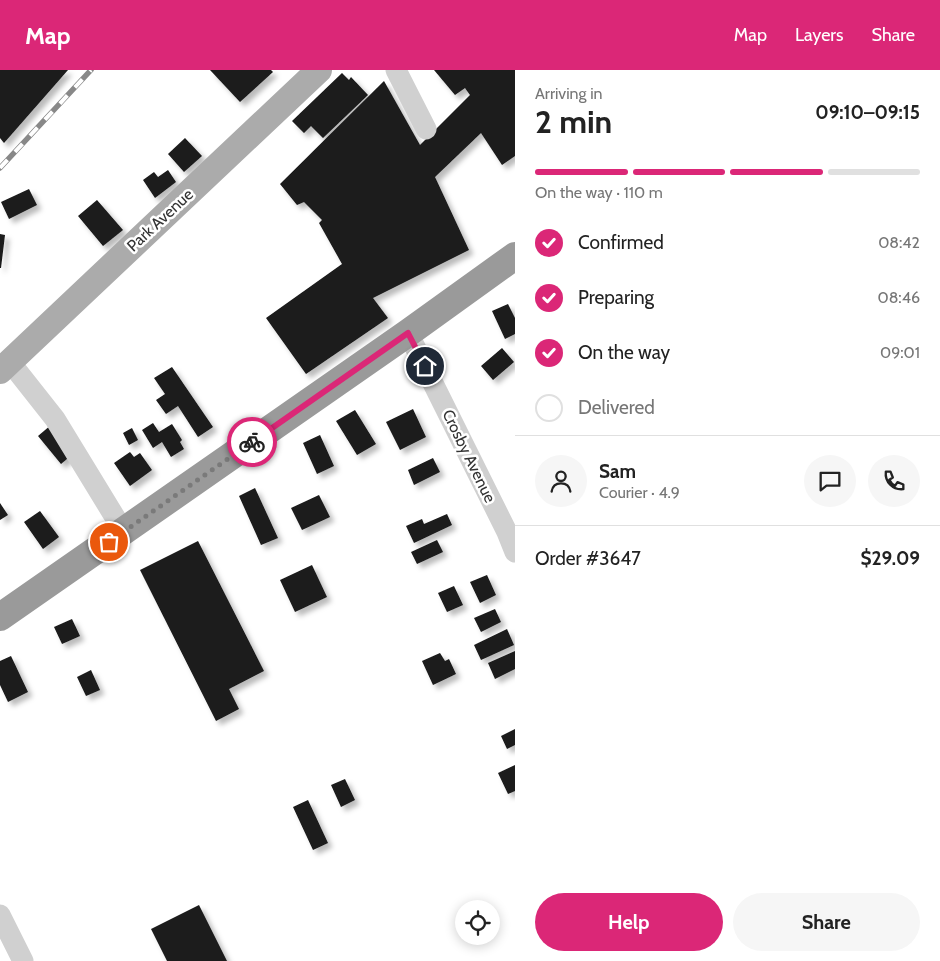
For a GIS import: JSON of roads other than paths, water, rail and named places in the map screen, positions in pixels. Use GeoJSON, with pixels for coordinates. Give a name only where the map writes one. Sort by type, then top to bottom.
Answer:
{"type":"FeatureCollection","features":[{"type":"Feature","properties":{"kind":"highway"},"geometry":{"type":"LineString","coordinates":[[0,617],[408,333],[515,256]]}},
{"type":"Feature","properties":{"kind":"main road","name":"Park Avenue"},"geometry":{"type":"LineString","coordinates":[[5,366],[319,70]]}},
{"type":"Feature","properties":{"kind":"street"},"geometry":{"type":"LineString","coordinates":[[396,70],[426,129]]}},
{"type":"Feature","properties":{"kind":"street","name":"Crosby Avenue"},"geometry":{"type":"LineString","coordinates":[[408,333],[507,532],[515,552]]}},
{"type":"Feature","properties":{"kind":"street"},"geometry":{"type":"LineString","coordinates":[[5,366],[55,419],[124,532]]}},
{"type":"Feature","properties":{"kind":"street"},"geometry":{"type":"LineString","coordinates":[[0,915],[23,961]]}},
{"type":"Feature","properties":{"kind":"railway"},"geometry":{"type":"LineString","coordinates":[[0,168],[91,70]]}}]}
